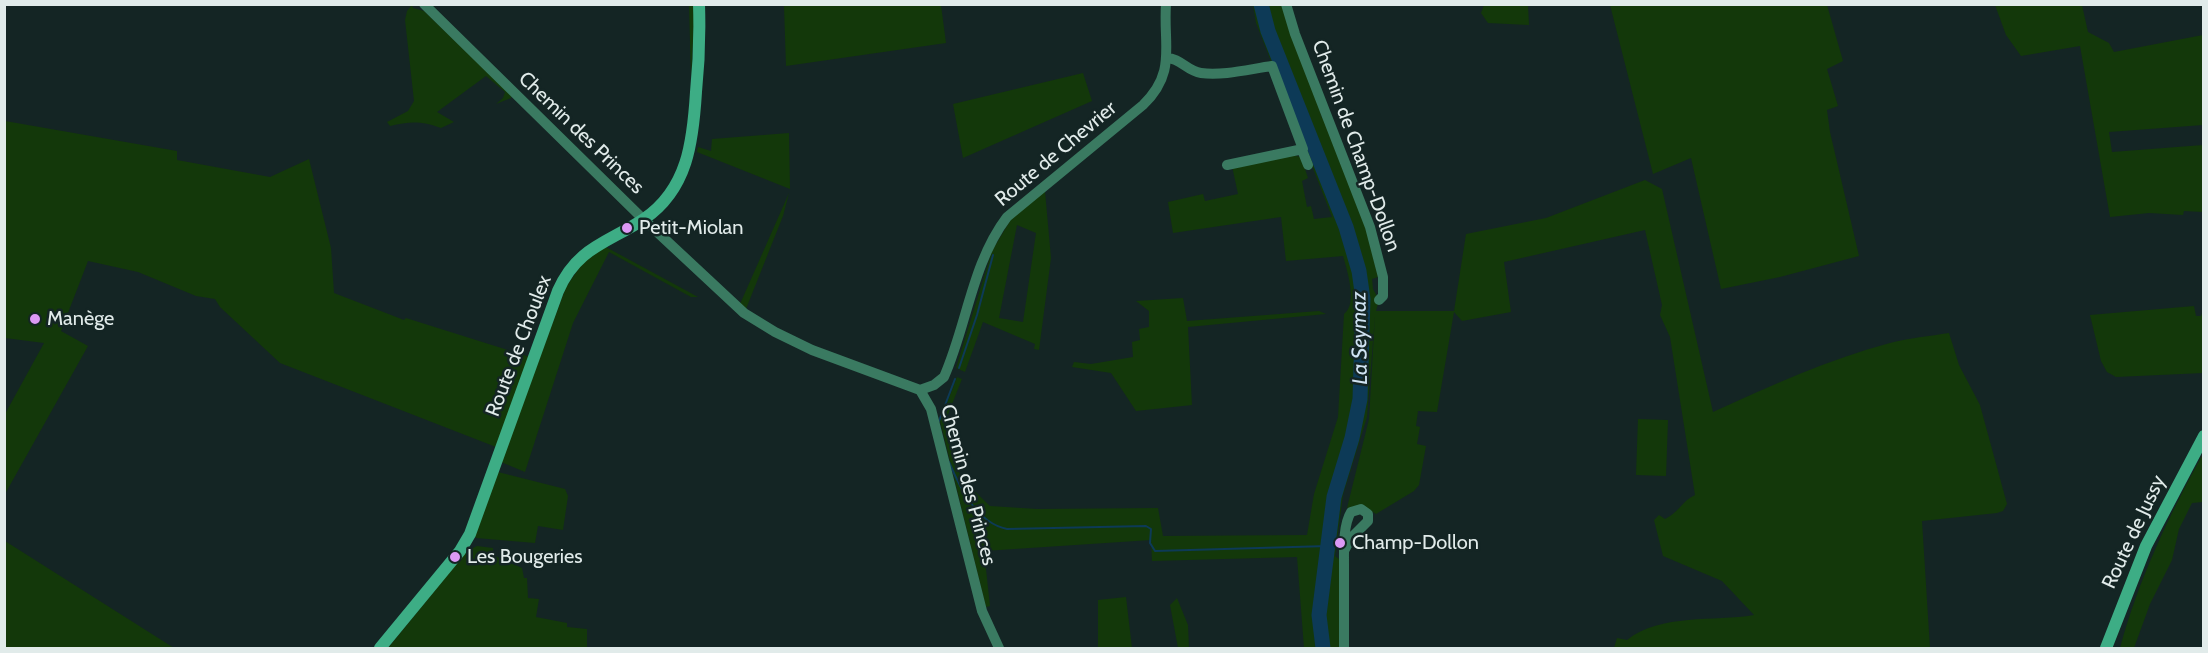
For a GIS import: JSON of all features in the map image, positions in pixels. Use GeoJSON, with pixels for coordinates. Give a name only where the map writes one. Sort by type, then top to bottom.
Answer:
{"type":"FeatureCollection","features":[{"type":"Feature","properties":{"kind":"street","name":"Chemin des Princes"},"geometry":{"type":"LineString","coordinates":[[424,4],[724,297],[751,318],[812,350],[920,390],[931,409],[982,611],[999,648]]}},
{"type":"Feature","properties":{"kind":"street","name":"Route de Choulex"},"geometry":{"type":"LineString","coordinates":[[380,648],[460,551],[470,534],[565,276],[592,247],[643,219],[658,207],[676,185],[691,150],[700,51],[699,4]]}},
{"type":"Feature","properties":{"kind":"street","name":"Route de Chevrier"},"geometry":{"type":"LineString","coordinates":[[920,390],[944,377],[984,260],[1000,226],[1020,204],[1153,95],[1165,72],[1167,58],[1166,4]]}},
{"type":"Feature","properties":{"kind":"street","name":"Chemin de Champ-Dollon"},"geometry":{"type":"LineString","coordinates":[[1286,4],[1295,34],[1370,227],[1383,277],[1383,296],[1379,300]]}},
{"type":"Feature","properties":{"kind":"street"},"geometry":{"type":"LineString","coordinates":[[1167,58],[1175,58],[1189,69],[1201,73],[1272,66],[1304,147],[1302,150],[1308,165]]}},
{"type":"Feature","properties":{"kind":"street"},"geometry":{"type":"LineString","coordinates":[[1227,165],[1302,150]]}},
{"type":"Feature","properties":{"kind":"street","name":"Route de Jussy"},"geometry":{"type":"LineString","coordinates":[[2106,648],[2146,546],[2204,436]]}},
{"type":"Feature","properties":{"kind":"street"},"geometry":{"type":"LineString","coordinates":[[1344,648],[1345,549],[1347,519],[1351,512],[1361,509],[1368,514],[1366,525],[1351,538],[1345,549]]}},
{"type":"Feature","properties":{"kind":"green space"},"geometry":{"type":"Polygon","coordinates":[[[412,5],[413,8],[424,11],[511,95],[511,98],[496,104],[503,98],[505,92],[486,76],[437,112],[454,122],[441,128],[416,122],[390,126],[387,122],[408,111],[414,101],[405,20],[407,11],[412,5]]]}},
{"type":"Feature","properties":{"kind":"green space"},"geometry":{"type":"Polygon","coordinates":[[[689,5],[695,5],[691,78],[689,5]]]}},
{"type":"Feature","properties":{"kind":"green space"},"geometry":{"type":"Polygon","coordinates":[[[941,5],[946,43],[786,66],[784,6],[941,5]]]}},
{"type":"Feature","properties":{"kind":"green space"},"geometry":{"type":"Polygon","coordinates":[[[1253,5],[1286,5],[1322,118],[1329,121],[1358,195],[1378,277],[1372,279],[1373,289],[1379,300],[1376,311],[1454,311],[1466,234],[1546,218],[1645,180],[1662,189],[1713,412],[1822,365],[1867,349],[1912,338],[1949,333],[1959,365],[1980,405],[2007,504],[2003,511],[1997,513],[1922,521],[1930,648],[1614,648],[1617,638],[1627,640],[1641,631],[1672,622],[1754,615],[1722,581],[1663,556],[1654,520],[1659,515],[1665,519],[1670,516],[1695,495],[1670,337],[1660,315],[1662,305],[1645,230],[1504,262],[1511,312],[1462,321],[1454,312],[1437,412],[1418,411],[1416,426],[1420,427],[1417,444],[1426,446],[1419,485],[1414,491],[1376,514],[1362,505],[1347,508],[1369,419],[1375,316],[1367,417],[1343,495],[1335,556],[1339,559],[1340,648],[1304,648],[1297,557],[1152,561],[1151,540],[984,551],[990,606],[986,607],[940,421],[957,377],[962,379],[945,422],[956,468],[966,483],[990,506],[1037,509],[1158,508],[1163,536],[1307,535],[1314,494],[1338,417],[1344,314],[1348,309],[1351,295],[1343,256],[1286,261],[1281,217],[1173,233],[1168,202],[1203,194],[1205,201],[1238,194],[1232,166],[1291,155],[1301,157],[1308,178],[1302,181],[1307,207],[1311,206],[1314,219],[1332,217],[1256,23],[1253,5]]]}},
{"type":"Feature","properties":{"kind":"green space"},"geometry":{"type":"Polygon","coordinates":[[[1484,5],[1528,5],[1529,25],[1488,23],[1481,13],[1484,5]]]}},
{"type":"Feature","properties":{"kind":"green space"},"geometry":{"type":"Polygon","coordinates":[[[1610,5],[1827,5],[1843,61],[1827,69],[1838,106],[1827,110],[1859,256],[1780,277],[1721,289],[1691,158],[1653,174],[1610,5]]]}},
{"type":"Feature","properties":{"kind":"green space"},"geometry":{"type":"Polygon","coordinates":[[[1995,5],[2082,5],[2088,32],[2109,43],[2114,52],[2203,35],[2203,125],[2109,132],[2112,152],[2203,145],[2203,212],[2184,211],[2183,215],[2149,213],[2110,217],[2080,46],[2021,56],[2006,35],[1995,5]]]}},
{"type":"Feature","properties":{"kind":"green space"},"geometry":{"type":"Polygon","coordinates":[[[1083,73],[1092,101],[963,158],[953,104],[1083,73]]]}},
{"type":"Feature","properties":{"kind":"green space"},"geometry":{"type":"Polygon","coordinates":[[[5,121],[177,151],[177,160],[270,177],[309,159],[331,248],[334,293],[404,320],[406,318],[530,357],[496,447],[280,363],[220,307],[215,299],[196,296],[138,272],[88,261],[61,331],[88,346],[5,494],[5,414],[44,343],[5,338],[5,121]]]}},
{"type":"Feature","properties":{"kind":"green space"},"geometry":{"type":"Polygon","coordinates":[[[789,133],[790,189],[697,152],[698,147],[711,151],[712,139],[789,133]]]}},
{"type":"Feature","properties":{"kind":"green space"},"geometry":{"type":"Polygon","coordinates":[[[1045,191],[1051,258],[1039,350],[1034,349],[1035,344],[983,322],[965,372],[956,368],[992,251],[1013,216],[1045,191]],[[1017,225],[999,318],[1023,322],[1036,233],[1017,225]]]}},
{"type":"Feature","properties":{"kind":"green space"},"geometry":{"type":"Polygon","coordinates":[[[789,193],[783,216],[746,309],[740,304],[789,193]]]}},
{"type":"Feature","properties":{"kind":"green space"},"geometry":{"type":"Polygon","coordinates":[[[604,246],[698,297],[691,297],[609,252],[573,323],[525,472],[501,462],[566,287],[582,264],[604,246]]]}},
{"type":"Feature","properties":{"kind":"green space"},"geometry":{"type":"Polygon","coordinates":[[[1183,298],[1187,321],[1319,311],[1326,314],[1188,327],[1192,405],[1136,411],[1111,373],[1072,367],[1074,362],[1091,364],[1133,357],[1132,342],[1140,340],[1139,329],[1149,327],[1149,311],[1136,301],[1183,298]]]}},
{"type":"Feature","properties":{"kind":"green space"},"geometry":{"type":"Polygon","coordinates":[[[2194,306],[2196,316],[2201,316],[2203,310],[2203,373],[2116,377],[2107,372],[2101,361],[2090,315],[2194,306]]]}},
{"type":"Feature","properties":{"kind":"green space"},"geometry":{"type":"Polygon","coordinates":[[[1638,419],[1668,420],[1666,476],[1636,475],[1638,419]]]}},
{"type":"Feature","properties":{"kind":"green space"},"geometry":{"type":"Polygon","coordinates":[[[2203,454],[2203,502],[2192,503],[2179,529],[2172,560],[2150,604],[2134,648],[2120,648],[2155,549],[2203,454]]]}},
{"type":"Feature","properties":{"kind":"green space"},"geometry":{"type":"Polygon","coordinates":[[[498,472],[565,489],[568,496],[563,530],[538,526],[535,543],[476,538],[474,535],[498,472]]]}},
{"type":"Feature","properties":{"kind":"green space"},"geometry":{"type":"Polygon","coordinates":[[[5,541],[174,648],[5,648],[5,541]]]}},
{"type":"Feature","properties":{"kind":"green space"},"geometry":{"type":"Polygon","coordinates":[[[477,546],[493,548],[493,555],[522,568],[524,578],[527,578],[528,598],[539,599],[536,617],[567,623],[567,627],[587,629],[587,648],[388,648],[467,551],[477,546]]]}},
{"type":"Feature","properties":{"kind":"green space"},"geometry":{"type":"Polygon","coordinates":[[[1126,597],[1132,648],[1098,648],[1098,600],[1126,597]]]}},
{"type":"Feature","properties":{"kind":"green space"},"geometry":{"type":"Polygon","coordinates":[[[1177,598],[1188,625],[1189,648],[1178,648],[1170,605],[1177,598]]]}},
{"type":"Feature","properties":{"kind":"waterway","name":"La Seymaz"},"geometry":{"type":"LineString","coordinates":[[1261,4],[1268,31],[1346,227],[1359,271],[1363,299],[1360,399],[1352,438],[1334,497],[1319,615],[1323,648]]}},
{"type":"Feature","properties":{"kind":"waterway"},"geometry":{"type":"LineString","coordinates":[[959,368],[977,315],[993,255]]}},
{"type":"Feature","properties":{"kind":"waterway"},"geometry":{"type":"LineString","coordinates":[[939,421],[955,379]]}},
{"type":"Feature","properties":{"kind":"waterway"},"geometry":{"type":"LineString","coordinates":[[949,462],[958,483],[978,512],[987,520],[1007,529],[1146,526],[1151,529],[1150,543],[1155,551],[1328,546]]}},
{"type":"Feature","properties":{"kind":"place","name":"Petit-Miolan"},"geometry":{"type":"Point","coordinates":[627,228]}},
{"type":"Feature","properties":{"kind":"place","name":"Manège"},"geometry":{"type":"Point","coordinates":[35,319]}},
{"type":"Feature","properties":{"kind":"place","name":"Champ-Dollon"},"geometry":{"type":"Point","coordinates":[1340,543]}},
{"type":"Feature","properties":{"kind":"place","name":"Les Bougeries"},"geometry":{"type":"Point","coordinates":[455,557]}}]}
